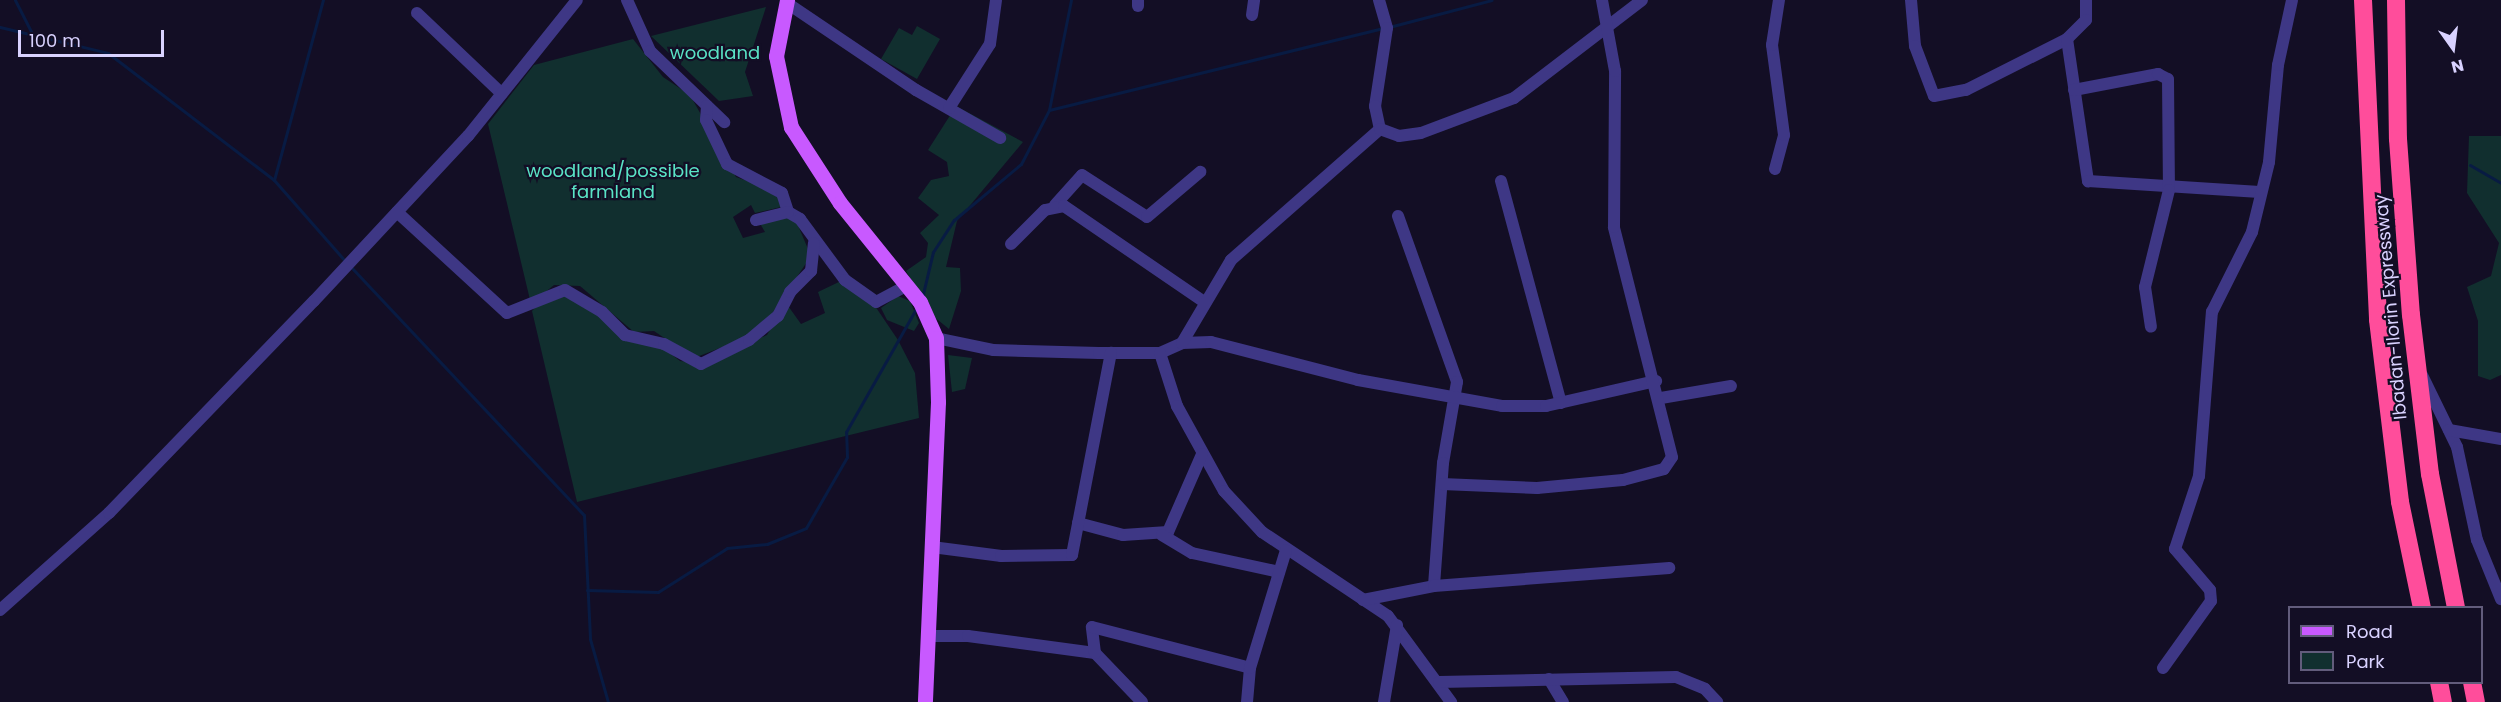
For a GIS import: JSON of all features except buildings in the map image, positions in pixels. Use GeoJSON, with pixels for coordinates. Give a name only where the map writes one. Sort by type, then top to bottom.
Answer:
{"type":"FeatureCollection","features":[{"type":"Feature","properties":{"kind":"highway","name":"Ibadan-Ilorin Expressway"},"geometry":{"type":"LineString","coordinates":[[2363,0],[2377,311],[2400,502],[2422,606]]}},
{"type":"Feature","properties":{"kind":"highway","name":"Ibadan-Ilorin Expressway"},"geometry":{"type":"LineString","coordinates":[[2396,0],[2403,228],[2416,362],[2456,606]]}},
{"type":"Feature","properties":{"kind":"highway"},"geometry":{"type":"LineString","coordinates":[[2439,684],[2443,702]]}},
{"type":"Feature","properties":{"kind":"highway"},"geometry":{"type":"LineString","coordinates":[[2472,684],[2476,702]]}},
{"type":"Feature","properties":{"kind":"main road"},"geometry":{"type":"LineString","coordinates":[[787,1],[776,56],[791,127],[834,194],[906,286],[936,338],[932,547],[925,702]]}},
{"type":"Feature","properties":{"kind":"street"},"geometry":{"type":"LineString","coordinates":[[0,610],[109,513],[397,212],[502,93],[577,0]]}},
{"type":"Feature","properties":{"kind":"street"},"geometry":{"type":"LineString","coordinates":[[627,0],[650,51],[724,122]]}},
{"type":"Feature","properties":{"kind":"street"},"geometry":{"type":"LineString","coordinates":[[949,108],[990,44],[996,0]]}},
{"type":"Feature","properties":{"kind":"street"},"geometry":{"type":"LineString","coordinates":[[1252,15],[1254,0]]}},
{"type":"Feature","properties":{"kind":"street"},"geometry":{"type":"LineString","coordinates":[[1379,0],[1387,28],[1375,106],[1380,129]]}},
{"type":"Feature","properties":{"kind":"street"},"geometry":{"type":"LineString","coordinates":[[1442,484],[1537,488],[1644,477],[1664,469],[1671,451],[1661,398],[1621,270],[1614,227],[1615,71],[1609,25],[1602,0]]}},
{"type":"Feature","properties":{"kind":"street"},"geometry":{"type":"LineString","coordinates":[[1380,129],[1399,136],[1484,112],[1526,92],[1642,0]]}},
{"type":"Feature","properties":{"kind":"street"},"geometry":{"type":"LineString","coordinates":[[1775,169],[1784,135],[1772,45],[1779,0]]}},
{"type":"Feature","properties":{"kind":"street"},"geometry":{"type":"LineString","coordinates":[[1911,0],[1915,46],[1934,96],[1966,90],[2067,39],[2086,20],[2086,0]]}},
{"type":"Feature","properties":{"kind":"street"},"geometry":{"type":"LineString","coordinates":[[2163,668],[2211,601],[2211,590],[2175,549],[2199,476],[2212,312],[2252,232],[2292,0]]}},
{"type":"Feature","properties":{"kind":"street"},"geometry":{"type":"LineString","coordinates":[[787,1],[949,108],[1000,138]]}},
{"type":"Feature","properties":{"kind":"street"},"geometry":{"type":"LineString","coordinates":[[417,13],[502,93]]}},
{"type":"Feature","properties":{"kind":"street"},"geometry":{"type":"LineString","coordinates":[[2067,39],[2088,181],[2169,190],[2260,192]]}},
{"type":"Feature","properties":{"kind":"street"},"geometry":{"type":"LineString","coordinates":[[2074,90],[2166,75],[2169,190],[2145,287],[2151,327]]}},
{"type":"Feature","properties":{"kind":"street"},"geometry":{"type":"LineString","coordinates":[[707,106],[706,120],[727,164],[782,193],[788,212],[800,219],[814,243],[844,280],[876,302],[906,286]]}},
{"type":"Feature","properties":{"kind":"street"},"geometry":{"type":"LineString","coordinates":[[1182,343],[1203,301],[1254,235],[1380,129]]}},
{"type":"Feature","properties":{"kind":"street"},"geometry":{"type":"LineString","coordinates":[[1011,244],[1055,205],[1082,175],[1147,217],[1200,172]]}},
{"type":"Feature","properties":{"kind":"street"},"geometry":{"type":"LineString","coordinates":[[1501,181],[1561,403]]}},
{"type":"Feature","properties":{"kind":"street"},"geometry":{"type":"LineString","coordinates":[[1055,205],[1203,301]]}},
{"type":"Feature","properties":{"kind":"street"},"geometry":{"type":"LineString","coordinates":[[397,212],[507,313],[565,290],[602,312],[625,335],[664,344],[700,364],[749,340],[778,316],[790,292],[811,271],[814,243]]}},
{"type":"Feature","properties":{"kind":"street"},"geometry":{"type":"LineString","coordinates":[[756,220],[788,212]]}},
{"type":"Feature","properties":{"kind":"street"},"geometry":{"type":"LineString","coordinates":[[1398,216],[1454,365],[1455,398],[1442,484],[1434,586]]}},
{"type":"Feature","properties":{"kind":"street"},"geometry":{"type":"LineString","coordinates":[[936,338],[993,350],[1111,353],[1160,353],[1182,343],[1232,345],[1358,380],[1502,406],[1561,403],[1656,381]]}},
{"type":"Feature","properties":{"kind":"street"},"geometry":{"type":"LineString","coordinates":[[932,547],[1069,557],[1078,523],[1111,353]]}},
{"type":"Feature","properties":{"kind":"street"},"geometry":{"type":"LineString","coordinates":[[1160,353],[1177,406],[1202,454],[1242,512],[1286,550],[1397,625],[1439,682],[1450,702]]}},
{"type":"Feature","properties":{"kind":"street"},"geometry":{"type":"LineString","coordinates":[[2416,362],[2449,430],[2477,540],[2501,598]]}},
{"type":"Feature","properties":{"kind":"street"},"geometry":{"type":"LineString","coordinates":[[1661,398],[1731,386]]}},
{"type":"Feature","properties":{"kind":"street"},"geometry":{"type":"LineString","coordinates":[[2449,430],[2501,439]]}},
{"type":"Feature","properties":{"kind":"street"},"geometry":{"type":"LineString","coordinates":[[1162,535],[1180,510],[1202,454]]}},
{"type":"Feature","properties":{"kind":"street"},"geometry":{"type":"LineString","coordinates":[[1078,523],[1123,535],[1162,535],[1192,553],[1279,572]]}},
{"type":"Feature","properties":{"kind":"street"},"geometry":{"type":"LineString","coordinates":[[1247,702],[1250,668],[1286,550]]}},
{"type":"Feature","properties":{"kind":"street"},"geometry":{"type":"LineString","coordinates":[[1363,600],[1434,586],[1669,568]]}},
{"type":"Feature","properties":{"kind":"street"},"geometry":{"type":"LineString","coordinates":[[1384,702],[1397,625]]}},
{"type":"Feature","properties":{"kind":"street"},"geometry":{"type":"LineString","coordinates":[[1095,653],[1094,627],[1250,668]]}},
{"type":"Feature","properties":{"kind":"street"},"geometry":{"type":"LineString","coordinates":[[927,636],[968,636],[1095,653],[1142,702]]}},
{"type":"Feature","properties":{"kind":"street"},"geometry":{"type":"LineString","coordinates":[[1439,682],[1676,677],[1705,689],[1717,702]]}},
{"type":"Feature","properties":{"kind":"street"},"geometry":{"type":"LineString","coordinates":[[1549,679],[1563,702]]}},
{"type":"Feature","properties":{"kind":"green space","name":"woodland"},"geometry":{"type":"Polygon","coordinates":[[[766,7],[745,72],[753,96],[719,101],[651,36],[766,7]]]}},
{"type":"Feature","properties":{"kind":"green space"},"geometry":{"type":"Polygon","coordinates":[[[917,26],[940,39],[917,79],[881,59],[899,28],[912,35],[917,26]]]}},
{"type":"Feature","properties":{"kind":"green space","name":"woodland/possible farmland"},"geometry":{"type":"Polygon","coordinates":[[[633,39],[663,77],[690,95],[736,177],[776,191],[781,207],[755,213],[751,205],[733,217],[743,238],[765,232],[759,222],[785,214],[797,223],[811,256],[759,333],[694,358],[654,331],[634,332],[580,286],[554,285],[531,304],[488,124],[534,65],[633,39]]]}},
{"type":"Feature","properties":{"kind":"green space"},"geometry":{"type":"Polygon","coordinates":[[[956,106],[1023,142],[957,221],[946,267],[960,268],[961,291],[949,329],[933,316],[906,271],[926,257],[928,243],[920,233],[939,215],[918,198],[931,180],[949,176],[947,162],[928,150],[956,106]]]}},
{"type":"Feature","properties":{"kind":"green space"},"geometry":{"type":"Polygon","coordinates":[[[2469,136],[2501,136],[2501,375],[2490,380],[2478,376],[2478,321],[2467,287],[2491,276],[2499,243],[2467,193],[2469,136]]]}},
{"type":"Feature","properties":{"kind":"green space"},"geometry":{"type":"Polygon","coordinates":[[[843,280],[875,306],[898,340],[915,373],[919,418],[577,502],[532,311],[544,297],[570,291],[636,340],[658,344],[680,361],[702,363],[767,335],[786,303],[801,324],[825,313],[818,292],[843,280]]]}},
{"type":"Feature","properties":{"kind":"green space"},"geometry":{"type":"Polygon","coordinates":[[[898,296],[910,301],[919,323],[914,331],[887,320],[881,308],[898,296]]]}},
{"type":"Feature","properties":{"kind":"green space"},"geometry":{"type":"Polygon","coordinates":[[[948,355],[972,358],[965,389],[952,392],[948,355]]]}},
{"type":"Feature","properties":{"kind":"waterway"},"geometry":{"type":"LineString","coordinates":[[15,0],[33,35]]}},
{"type":"Feature","properties":{"kind":"waterway"},"geometry":{"type":"LineString","coordinates":[[274,180],[323,0]]}},
{"type":"Feature","properties":{"kind":"waterway"},"geometry":{"type":"LineString","coordinates":[[922,298],[933,252],[954,220],[1021,164],[1049,110],[1071,0]]}},
{"type":"Feature","properties":{"kind":"waterway"},"geometry":{"type":"LineString","coordinates":[[1389,27],[1492,0]]}},
{"type":"Feature","properties":{"kind":"waterway"},"geometry":{"type":"LineString","coordinates":[[0,27],[108,53],[274,180],[347,263]]}},
{"type":"Feature","properties":{"kind":"waterway"},"geometry":{"type":"LineString","coordinates":[[1049,110],[1383,28]]}},
{"type":"Feature","properties":{"kind":"waterway"},"geometry":{"type":"LineString","coordinates":[[2470,165],[2501,183]]}},
{"type":"Feature","properties":{"kind":"waterway"},"geometry":{"type":"LineString","coordinates":[[351,267],[584,515],[590,639],[608,702]]}},
{"type":"Feature","properties":{"kind":"waterway"},"geometry":{"type":"LineString","coordinates":[[587,590],[658,592],[727,548],[767,544],[806,528],[847,457],[846,432],[917,307]]}}]}
